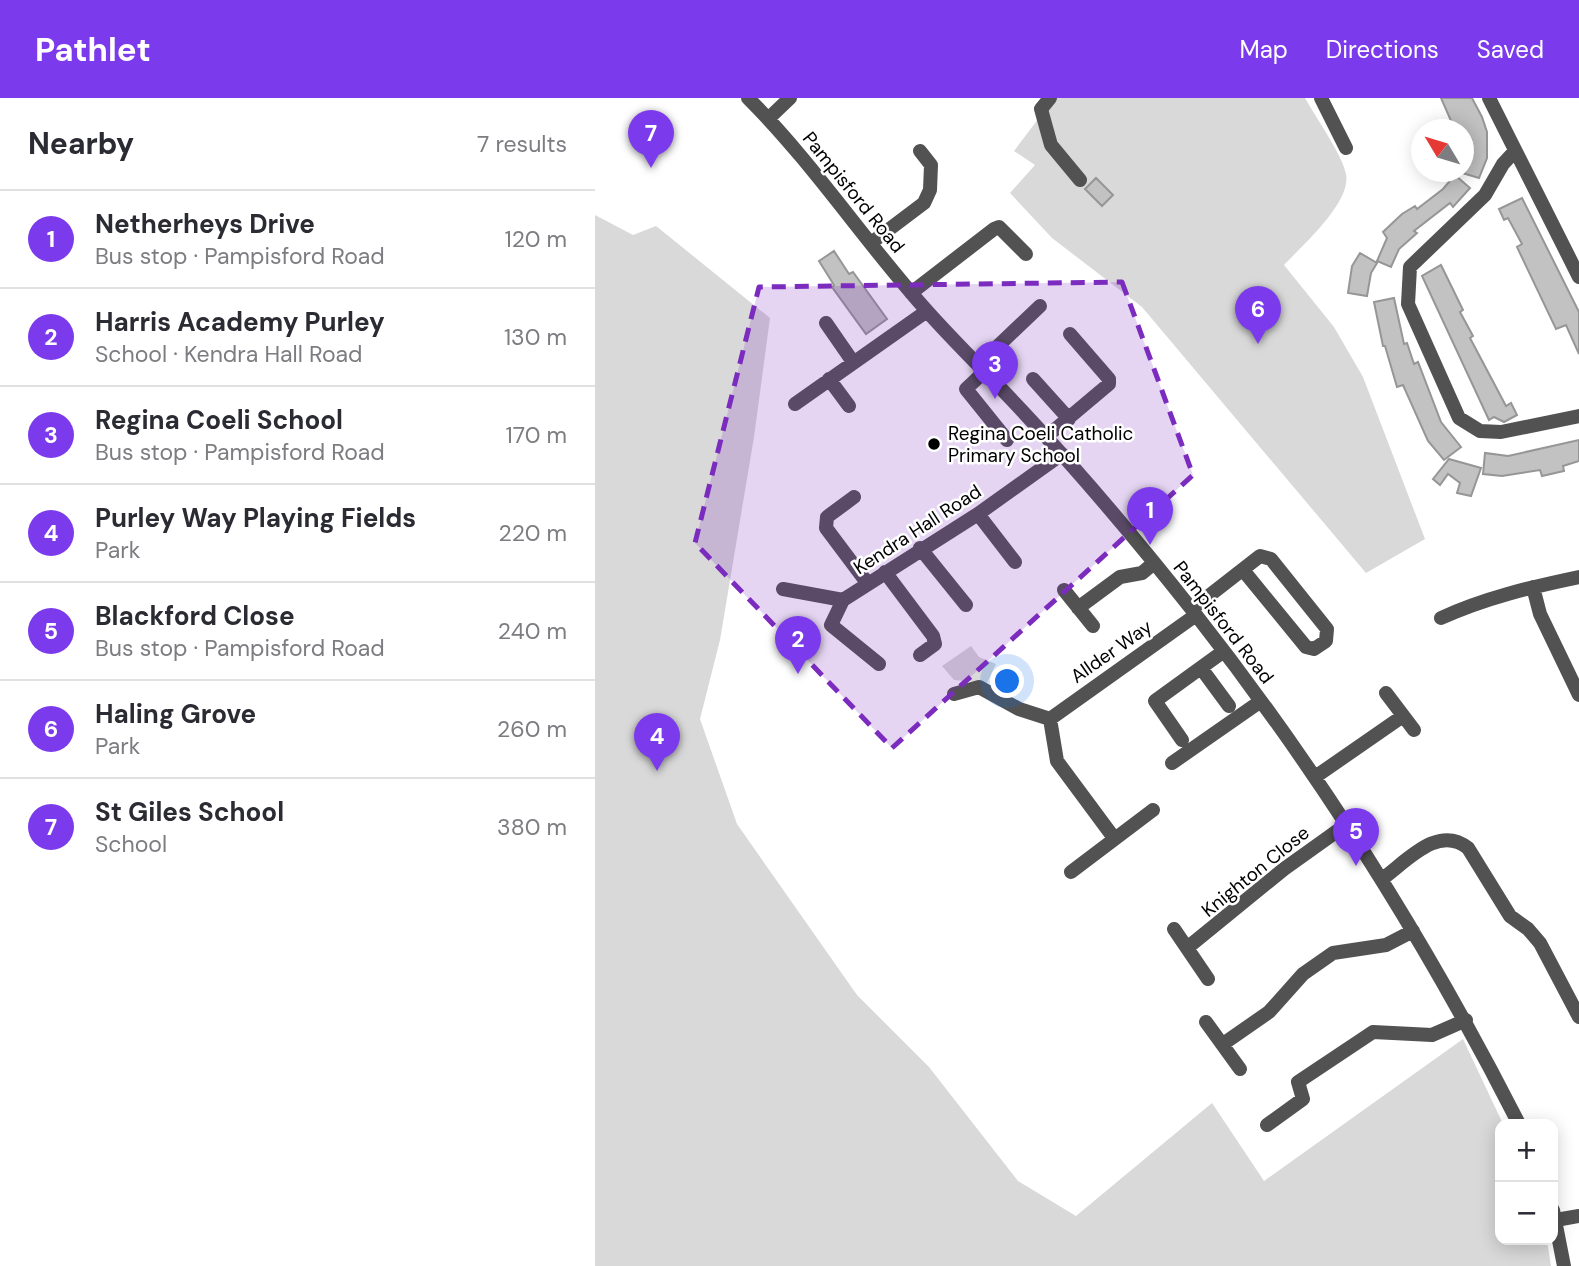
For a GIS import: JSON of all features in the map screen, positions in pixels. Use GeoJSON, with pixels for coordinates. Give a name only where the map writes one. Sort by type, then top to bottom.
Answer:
{"type":"FeatureCollection","features":[{"type":"Feature","properties":{"kind":"street","name":"Pampisford Road"},"geometry":{"type":"LineString","coordinates":[[748,98],[911,293],[1062,454],[1224,651],[1315,777],[1382,879],[1466,1020],[1516,1119]]}},
{"type":"Feature","properties":{"kind":"street"},"geometry":{"type":"LineString","coordinates":[[768,119],[790,98]]}},
{"type":"Feature","properties":{"kind":"street"},"geometry":{"type":"LineString","coordinates":[[1321,98],[1346,148]]}},
{"type":"Feature","properties":{"kind":"street"},"geometry":{"type":"LineString","coordinates":[[1489,98],[1579,277]]}},
{"type":"Feature","properties":{"kind":"street"},"geometry":{"type":"LineString","coordinates":[[1046,103],[1051,145],[1080,180]]}},
{"type":"Feature","properties":{"kind":"street"},"geometry":{"type":"LineString","coordinates":[[871,243],[904,220],[929,196],[931,165],[920,151]]}},
{"type":"Feature","properties":{"kind":"street"},"geometry":{"type":"LineString","coordinates":[[1515,152],[1485,195],[1410,267],[1408,304],[1459,418],[1480,431],[1501,432],[1579,416]]}},
{"type":"Feature","properties":{"kind":"street"},"geometry":{"type":"LineString","coordinates":[[911,293],[999,227],[1026,254]]}},
{"type":"Feature","properties":{"kind":"street"},"geometry":{"type":"LineString","coordinates":[[1007,440],[966,389],[981,368],[1040,306]]}},
{"type":"Feature","properties":{"kind":"street"},"geometry":{"type":"LineString","coordinates":[[795,404],[927,311]]}},
{"type":"Feature","properties":{"kind":"street"},"geometry":{"type":"LineString","coordinates":[[827,323],[853,362]]}},
{"type":"Feature","properties":{"kind":"street"},"geometry":{"type":"LineString","coordinates":[[1047,438],[1109,384],[1109,379],[1070,334]]}},
{"type":"Feature","properties":{"kind":"street"},"geometry":{"type":"LineString","coordinates":[[829,379],[849,406]]}},
{"type":"Feature","properties":{"kind":"street"},"geometry":{"type":"LineString","coordinates":[[1033,379],[1069,419]]}},
{"type":"Feature","properties":{"kind":"street","name":"Kendra Hall Road"},"geometry":{"type":"LineString","coordinates":[[783,589],[843,600],[920,548],[978,514],[1062,454]]}},
{"type":"Feature","properties":{"kind":"street"},"geometry":{"type":"LineString","coordinates":[[854,497],[827,517],[826,528],[867,584]]}},
{"type":"Feature","properties":{"kind":"street"},"geometry":{"type":"LineString","coordinates":[[978,514],[1015,562]]}},
{"type":"Feature","properties":{"kind":"street"},"geometry":{"type":"LineString","coordinates":[[920,548],[966,605]]}},
{"type":"Feature","properties":{"kind":"street","name":"Allder Way"},"geometry":{"type":"LineString","coordinates":[[1050,719],[1194,612],[1243,570],[1260,556],[1271,559],[1328,631],[1328,639],[1312,650],[1306,647],[1243,570]]}},
{"type":"Feature","properties":{"kind":"street"},"geometry":{"type":"LineString","coordinates":[[1078,608],[1120,577],[1142,573],[1154,564]]}},
{"type":"Feature","properties":{"kind":"street"},"geometry":{"type":"LineString","coordinates":[[885,572],[933,636],[935,643],[920,655]]}},
{"type":"Feature","properties":{"kind":"street"},"geometry":{"type":"LineString","coordinates":[[1441,618],[1470,605],[1579,577]]}},
{"type":"Feature","properties":{"kind":"street"},"geometry":{"type":"LineString","coordinates":[[1533,587],[1540,614],[1579,695]]}},
{"type":"Feature","properties":{"kind":"street"},"geometry":{"type":"LineString","coordinates":[[1064,590],[1093,626]]}},
{"type":"Feature","properties":{"kind":"street"},"geometry":{"type":"LineString","coordinates":[[843,600],[831,625],[879,664]]}},
{"type":"Feature","properties":{"kind":"street"},"geometry":{"type":"LineString","coordinates":[[1182,740],[1155,701],[1224,651]]}},
{"type":"Feature","properties":{"kind":"street"},"geometry":{"type":"LineString","coordinates":[[1201,668],[1229,706]]}},
{"type":"Feature","properties":{"kind":"street"},"geometry":{"type":"LineString","coordinates":[[954,694],[979,687],[1019,709],[1050,719],[1057,761],[1114,838]]}},
{"type":"Feature","properties":{"kind":"street"},"geometry":{"type":"LineString","coordinates":[[1387,693],[1414,730]]}},
{"type":"Feature","properties":{"kind":"street"},"geometry":{"type":"LineString","coordinates":[[1172,763],[1261,701]]}},
{"type":"Feature","properties":{"kind":"street"},"geometry":{"type":"LineString","coordinates":[[1315,777],[1403,716]]}},
{"type":"Feature","properties":{"kind":"street"},"geometry":{"type":"LineString","coordinates":[[1071,872],[1153,810]]}},
{"type":"Feature","properties":{"kind":"street","name":"Knighton Close"},"geometry":{"type":"LineString","coordinates":[[1187,948],[1285,869],[1347,824]]}},
{"type":"Feature","properties":{"kind":"street"},"geometry":{"type":"LineString","coordinates":[[1382,879],[1433,842],[1446,838],[1458,840],[1468,848],[1510,916],[1528,929],[1540,943],[1579,1017]]}},
{"type":"Feature","properties":{"kind":"street"},"geometry":{"type":"LineString","coordinates":[[1174,929],[1208,979]]}},
{"type":"Feature","properties":{"kind":"street"},"geometry":{"type":"LineString","coordinates":[[1223,1044],[1269,1012],[1303,974],[1333,953],[1387,945],[1413,931]]}},
{"type":"Feature","properties":{"kind":"street"},"geometry":{"type":"LineString","coordinates":[[1267,1125],[1303,1099],[1298,1082],[1373,1032],[1432,1035],[1466,1020]]}},
{"type":"Feature","properties":{"kind":"street"},"geometry":{"type":"LineString","coordinates":[[1206,1022],[1240,1069]]}},
{"type":"Feature","properties":{"kind":"street"},"geometry":{"type":"LineString","coordinates":[[1558,1215],[1579,1216]]}},
{"type":"Feature","properties":{"kind":"street"},"geometry":{"type":"LineString","coordinates":[[1558,1235],[1564,1266]]}},
{"type":"Feature","properties":{"kind":"highlighted area"},"geometry":{"type":"Polygon","coordinates":[[[1122,282],[1193,475],[892,748],[695,543],[759,287],[1122,282]]]}},
{"type":"Feature","properties":{"kind":"shaded area"},"geometry":{"type":"Polygon","coordinates":[[[1054,98],[1305,98],[1340,157],[1346,174],[1346,185],[1334,210],[1324,223],[1284,265],[1334,327],[1363,377],[1425,539],[1366,573],[1142,307],[1052,238],[1010,193],[1035,165],[1014,151],[1054,98]]]}},
{"type":"Feature","properties":{"kind":"shaded area"},"geometry":{"type":"Polygon","coordinates":[[[595,215],[633,235],[656,226],[770,318],[754,437],[720,640],[700,719],[737,824],[857,995],[929,1067],[1018,1181],[1076,1216],[1212,1103],[1264,1181],[1463,1039],[1501,1119],[1495,1119],[1495,1245],[1548,1245],[1551,1266],[595,1266],[595,215]]]}},
{"type":"Feature","properties":{"kind":"shaded area"},"geometry":{"type":"Polygon","coordinates":[[[971,646],[979,657],[996,664],[987,683],[954,680],[942,666],[971,646]]]}},
{"type":"Feature","properties":{"kind":"building"},"geometry":{"type":"Polygon","coordinates":[[[1441,98],[1472,98],[1487,132],[1487,158],[1479,178],[1474,176],[1474,119],[1450,119],[1441,98]]]}},
{"type":"Feature","properties":{"kind":"building"},"geometry":{"type":"Polygon","coordinates":[[[1096,178],[1113,195],[1102,206],[1085,189],[1096,178]]]}},
{"type":"Feature","properties":{"kind":"building"},"geometry":{"type":"Polygon","coordinates":[[[1449,182],[1463,182],[1470,188],[1453,207],[1450,203],[1414,231],[1417,233],[1399,249],[1391,267],[1377,261],[1387,238],[1383,232],[1402,214],[1415,206],[1417,209],[1449,182]]]}},
{"type":"Feature","properties":{"kind":"building"},"geometry":{"type":"Polygon","coordinates":[[[1522,198],[1579,312],[1579,354],[1566,325],[1556,329],[1517,247],[1522,244],[1508,218],[1504,220],[1499,209],[1522,198]]]}},
{"type":"Feature","properties":{"kind":"building"},"geometry":{"type":"Polygon","coordinates":[[[834,251],[849,274],[853,272],[887,319],[866,334],[832,287],[834,285],[819,261],[834,251]]]}},
{"type":"Feature","properties":{"kind":"building"},"geometry":{"type":"Polygon","coordinates":[[[1360,253],[1377,263],[1371,273],[1367,296],[1348,293],[1352,266],[1360,253]]]}},
{"type":"Feature","properties":{"kind":"building"},"geometry":{"type":"Polygon","coordinates":[[[1441,265],[1463,310],[1460,312],[1473,336],[1470,338],[1506,406],[1511,403],[1517,415],[1504,422],[1494,417],[1489,420],[1422,276],[1441,265]]]}},
{"type":"Feature","properties":{"kind":"building"},"geometry":{"type":"Polygon","coordinates":[[[1394,298],[1404,344],[1407,343],[1414,364],[1418,362],[1441,422],[1461,447],[1444,460],[1428,441],[1403,385],[1397,387],[1383,346],[1374,302],[1394,298]]]}},
{"type":"Feature","properties":{"kind":"building"},"geometry":{"type":"Polygon","coordinates":[[[1579,440],[1579,461],[1563,466],[1564,471],[1542,476],[1540,470],[1502,476],[1483,474],[1485,453],[1508,456],[1579,440]]]}},
{"type":"Feature","properties":{"kind":"building"},"geometry":{"type":"Polygon","coordinates":[[[1449,459],[1481,468],[1471,496],[1457,493],[1460,483],[1448,474],[1440,485],[1433,479],[1449,459]]]}},
{"type":"Feature","properties":{"kind":"place","name":"St Giles School"},"geometry":{"type":"Point","coordinates":[651,168]}},
{"type":"Feature","properties":{"kind":"place","name":"Haling Grove"},"geometry":{"type":"Point","coordinates":[1258,344]}},
{"type":"Feature","properties":{"kind":"place","name":"Regina Coeli School"},"geometry":{"type":"Point","coordinates":[995,399]}},
{"type":"Feature","properties":{"kind":"place","name":"Regina Coeli Catholic Primary School"},"geometry":{"type":"Point","coordinates":[934,444]}},
{"type":"Feature","properties":{"kind":"place","name":"Netherheys Drive"},"geometry":{"type":"Point","coordinates":[1150,545]}},
{"type":"Feature","properties":{"kind":"place","name":"Harris Academy Purley"},"geometry":{"type":"Point","coordinates":[798,674]}},
{"type":"Feature","properties":{"kind":"place","name":"Purley Way Playing Fields"},"geometry":{"type":"Point","coordinates":[657,771]}},
{"type":"Feature","properties":{"kind":"place","name":"Blackford Close"},"geometry":{"type":"Point","coordinates":[1356,866]}}]}
